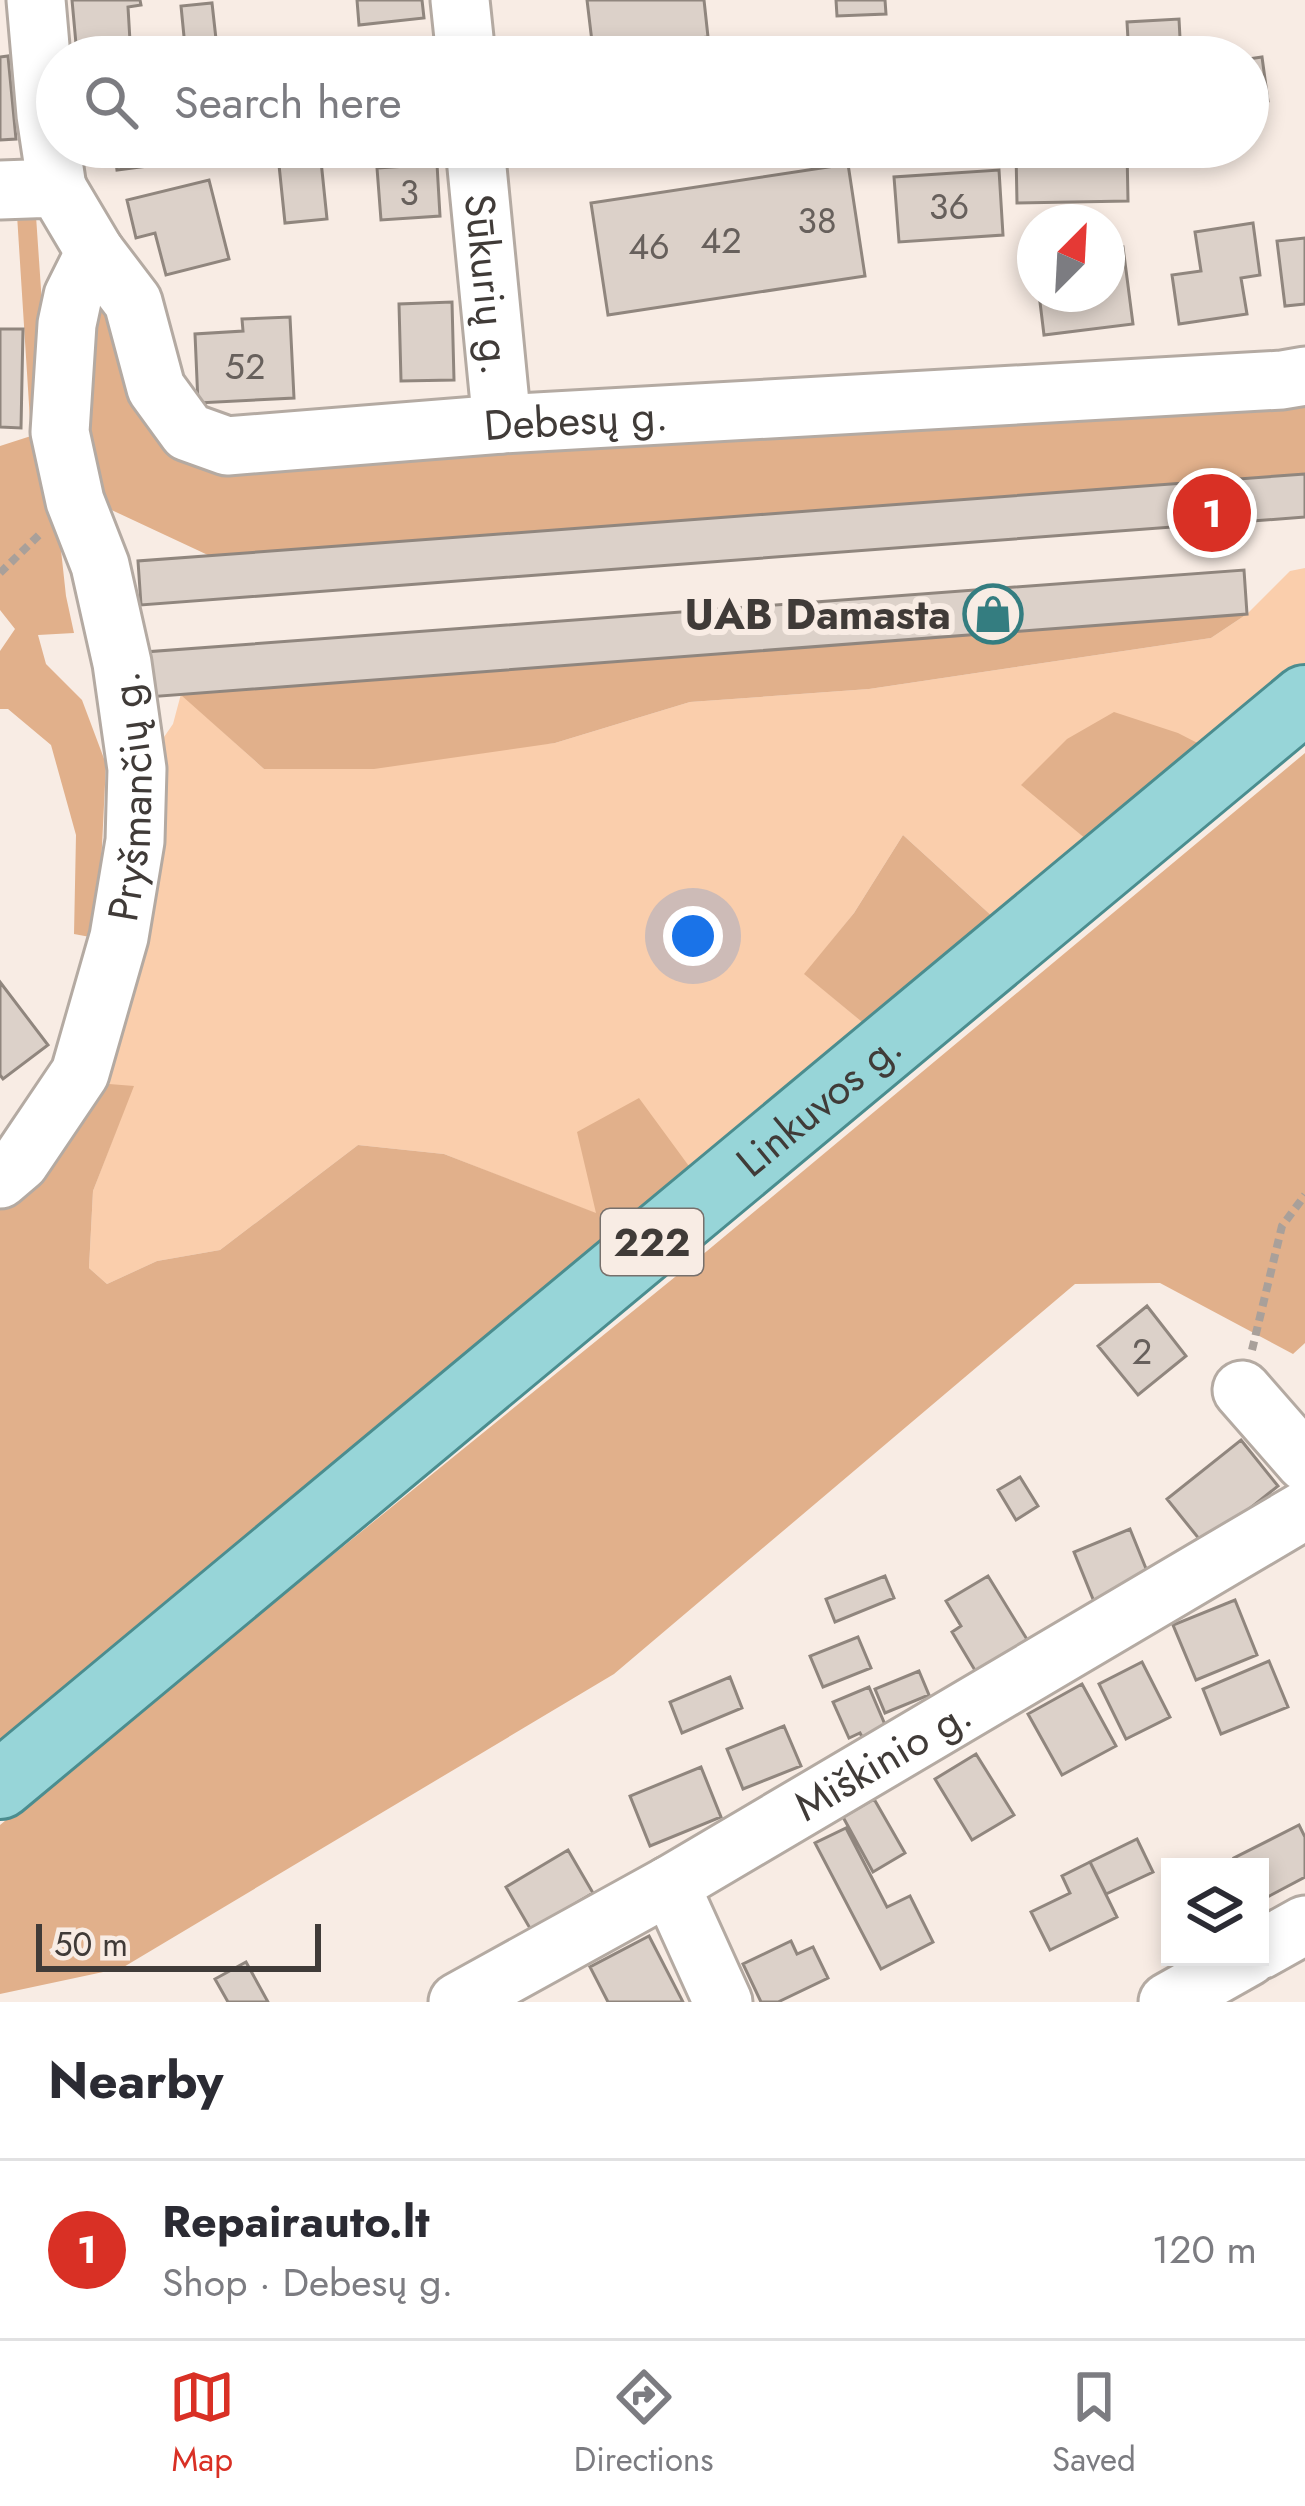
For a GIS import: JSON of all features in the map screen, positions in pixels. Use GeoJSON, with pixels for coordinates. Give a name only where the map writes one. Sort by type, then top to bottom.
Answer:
{"type":"FeatureCollection","features":[{"type":"Feature","properties":{"kind":"main road","name":"Linkuvos g."},"geometry":{"type":"LineString","coordinates":[[0,1785],[1305,699]]}},
{"type":"Feature","properties":{"kind":"street"},"geometry":{"type":"LineString","coordinates":[[36,0],[39,36]]}},
{"type":"Feature","properties":{"kind":"street"},"geometry":{"type":"LineString","coordinates":[[460,0],[464,36]]}},
{"type":"Feature","properties":{"kind":"street"},"geometry":{"type":"LineString","coordinates":[[0,190],[57,188],[54,168]]}},
{"type":"Feature","properties":{"kind":"street","name":"Sūkurių g."},"geometry":{"type":"LineString","coordinates":[[477,168],[502,424]]}},
{"type":"Feature","properties":{"kind":"street","name":"Debesų g."},"geometry":{"type":"LineString","coordinates":[[57,188],[95,253],[133,302],[156,388],[188,433],[227,446],[502,424],[1305,376]]}},
{"type":"Feature","properties":{"kind":"street","name":"Pryšmančių g."},"geometry":{"type":"LineString","coordinates":[[0,1179],[20,1162],[80,1073],[119,937],[135,841],[137,769],[122,663],[100,565],[75,501],[60,432],[67,324],[73,296],[95,253]]}},
{"type":"Feature","properties":{"kind":"street"},"geometry":{"type":"LineString","coordinates":[[1242,1390],[1305,1462]]}},
{"type":"Feature","properties":{"kind":"street","name":"Miškinio g."},"geometry":{"type":"LineString","coordinates":[[458,2002],[670,1885],[1305,1510]]}},
{"type":"Feature","properties":{"kind":"street"},"geometry":{"type":"LineString","coordinates":[[670,1885],[723,2002]]}},
{"type":"Feature","properties":{"kind":"street"},"geometry":{"type":"LineString","coordinates":[[1269,1945],[1305,1925]]}},
{"type":"Feature","properties":{"kind":"street"},"geometry":{"type":"LineString","coordinates":[[1168,2002],[1232,1966]]}},
{"type":"Feature","properties":{"kind":"path"},"geometry":{"type":"LineString","coordinates":[[1242,1390],[1282,1226],[1305,1195]]}},
{"type":"Feature","properties":{"kind":"shaded area"},"geometry":{"type":"Polygon","coordinates":[[[17,215],[36,216],[55,495],[74,633],[38,635],[46,664],[82,700],[106,764],[100,886],[90,937],[74,934],[76,835],[51,745],[8,709],[0,709],[0,651],[15,629],[0,610],[0,446],[31,436],[17,215]]]}},
{"type":"Feature","properties":{"kind":"shaded area"},"geometry":{"type":"Polygon","coordinates":[[[102,307],[111,328],[228,459],[556,451],[1305,392],[1305,474],[210,556],[103,506],[81,439],[93,309],[102,307]]]}},
{"type":"Feature","properties":{"kind":"shaded area"},"geometry":{"type":"Polygon","coordinates":[[[1305,568],[1305,666],[1211,750],[1022,784],[1093,845],[994,918],[903,835],[854,913],[805,974],[868,1027],[694,1173],[597,1214],[444,1154],[358,1145],[220,1250],[157,1261],[107,1284],[89,1268],[93,1191],[133,1086],[83,1107],[161,846],[164,737],[181,694],[264,769],[555,743],[690,702],[869,689],[1211,638],[1247,614],[1290,571],[1305,568]]]}},
{"type":"Feature","properties":{"kind":"shaded area"},"geometry":{"type":"Polygon","coordinates":[[[1247,614],[1211,638],[869,689],[690,702],[555,743],[374,769],[264,769],[181,695],[1247,614]]]}},
{"type":"Feature","properties":{"kind":"shaded area"},"geometry":{"type":"Polygon","coordinates":[[[1114,712],[1178,733],[1211,750],[1093,845],[1021,785],[1067,739],[1114,712]]]}},
{"type":"Feature","properties":{"kind":"shaded area"},"geometry":{"type":"Polygon","coordinates":[[[1305,753],[1305,1343],[1293,1354],[1160,1283],[1075,1284],[614,1674],[122,1968],[0,1994],[0,1825],[707,1251],[1305,753]]]}},
{"type":"Feature","properties":{"kind":"shaded area"},"geometry":{"type":"Polygon","coordinates":[[[903,835],[994,918],[868,1027],[804,974],[854,913],[903,835]]]}},
{"type":"Feature","properties":{"kind":"shaded area"},"geometry":{"type":"Polygon","coordinates":[[[109,1084],[134,1086],[93,1191],[89,1268],[107,1284],[157,1261],[220,1250],[358,1145],[444,1154],[596,1213],[577,1132],[639,1098],[694,1173],[0,1748],[0,1200],[109,1084]]]}},
{"type":"Feature","properties":{"kind":"building"},"geometry":{"type":"Polygon","coordinates":[[[72,0],[140,0],[141,5],[128,7],[130,36],[75,36],[72,0]]]}},
{"type":"Feature","properties":{"kind":"building"},"geometry":{"type":"Polygon","coordinates":[[[357,0],[422,0],[424,18],[359,25],[357,0]]]}},
{"type":"Feature","properties":{"kind":"building"},"geometry":{"type":"Polygon","coordinates":[[[587,0],[704,0],[708,36],[591,36],[587,0]]]}},
{"type":"Feature","properties":{"kind":"building"},"geometry":{"type":"Polygon","coordinates":[[[836,0],[885,0],[886,14],[837,16],[836,0]]]}},
{"type":"Feature","properties":{"kind":"building"},"geometry":{"type":"Polygon","coordinates":[[[212,3],[216,36],[184,36],[181,6],[212,3]]]}},
{"type":"Feature","properties":{"kind":"building"},"geometry":{"type":"Polygon","coordinates":[[[1179,19],[1180,36],[1128,36],[1127,22],[1179,19]]]}},
{"type":"Feature","properties":{"kind":"building"},"geometry":{"type":"Polygon","coordinates":[[[8,56],[16,139],[0,140],[0,57],[8,56]]]}},
{"type":"Feature","properties":{"kind":"building"},"geometry":{"type":"Polygon","coordinates":[[[279,168],[322,168],[327,219],[285,223],[279,168]]]}},
{"type":"Feature","properties":{"kind":"building"},"geometry":{"type":"Polygon","coordinates":[[[377,168],[437,168],[440,216],[381,220],[377,168]]]}},
{"type":"Feature","properties":{"kind":"building"},"geometry":{"type":"Polygon","coordinates":[[[822,168],[849,168],[865,276],[608,315],[591,203],[822,168]]]}},
{"type":"Feature","properties":{"kind":"building"},"geometry":{"type":"Polygon","coordinates":[[[1016,168],[1127,168],[1128,201],[1017,203],[1016,168]]]}},
{"type":"Feature","properties":{"kind":"building"},"geometry":{"type":"Polygon","coordinates":[[[999,170],[1003,235],[899,242],[894,177],[999,170]]]}},
{"type":"Feature","properties":{"kind":"building"},"geometry":{"type":"Polygon","coordinates":[[[209,180],[229,259],[166,275],[155,233],[136,238],[127,200],[209,180]]]}},
{"type":"Feature","properties":{"kind":"building"},"geometry":{"type":"Polygon","coordinates":[[[1253,223],[1260,275],[1241,278],[1247,314],[1179,324],[1172,275],[1201,271],[1195,232],[1253,223]]]}},
{"type":"Feature","properties":{"kind":"building"},"geometry":{"type":"Polygon","coordinates":[[[1305,238],[1305,304],[1285,306],[1277,241],[1305,238]]]}},
{"type":"Feature","properties":{"kind":"building"},"geometry":{"type":"Polygon","coordinates":[[[1125,262],[1133,324],[1044,335],[1041,312],[1125,312],[1125,262]]]}},
{"type":"Feature","properties":{"kind":"building"},"geometry":{"type":"Polygon","coordinates":[[[452,302],[454,380],[401,381],[399,304],[452,302]]]}},
{"type":"Feature","properties":{"kind":"building"},"geometry":{"type":"Polygon","coordinates":[[[290,317],[294,398],[198,403],[195,334],[243,331],[242,319],[290,317]]]}},
{"type":"Feature","properties":{"kind":"building"},"geometry":{"type":"Polygon","coordinates":[[[0,329],[23,329],[21,428],[0,427],[0,329]]]}},
{"type":"Feature","properties":{"kind":"building"},"geometry":{"type":"Polygon","coordinates":[[[1305,474],[1305,517],[141,605],[138,561],[1305,474]]]}},
{"type":"Feature","properties":{"kind":"building"},"geometry":{"type":"Polygon","coordinates":[[[1244,570],[1247,614],[148,697],[145,652],[1244,570]]]}},
{"type":"Feature","properties":{"kind":"building"},"geometry":{"type":"Polygon","coordinates":[[[0,982],[48,1045],[3,1079],[0,1075],[0,982]]]}},
{"type":"Feature","properties":{"kind":"building"},"geometry":{"type":"Polygon","coordinates":[[[1147,1306],[1186,1356],[1138,1395],[1098,1346],[1147,1306]]]}},
{"type":"Feature","properties":{"kind":"building"},"geometry":{"type":"Polygon","coordinates":[[[1241,1440],[1278,1486],[1204,1545],[1167,1499],[1241,1440]]]}},
{"type":"Feature","properties":{"kind":"building"},"geometry":{"type":"Polygon","coordinates":[[[1020,1477],[1038,1506],[1016,1520],[998,1490],[1020,1477]]]}},
{"type":"Feature","properties":{"kind":"building"},"geometry":{"type":"Polygon","coordinates":[[[1130,1529],[1151,1581],[1095,1604],[1074,1552],[1130,1529]]]}},
{"type":"Feature","properties":{"kind":"building"},"geometry":{"type":"Polygon","coordinates":[[[885,1576],[894,1598],[835,1622],[826,1599],[885,1576]]]}},
{"type":"Feature","properties":{"kind":"building"},"geometry":{"type":"Polygon","coordinates":[[[988,1576],[1028,1641],[976,1672],[952,1632],[961,1626],[946,1601],[988,1576]]]}},
{"type":"Feature","properties":{"kind":"building"},"geometry":{"type":"Polygon","coordinates":[[[1235,1600],[1257,1655],[1196,1680],[1173,1625],[1235,1600]]]}},
{"type":"Feature","properties":{"kind":"building"},"geometry":{"type":"Polygon","coordinates":[[[858,1637],[871,1668],[823,1687],[810,1656],[858,1637]]]}},
{"type":"Feature","properties":{"kind":"building"},"geometry":{"type":"Polygon","coordinates":[[[1269,1661],[1288,1707],[1221,1734],[1203,1689],[1269,1661]]]}},
{"type":"Feature","properties":{"kind":"building"},"geometry":{"type":"Polygon","coordinates":[[[1142,1662],[1170,1717],[1126,1739],[1099,1684],[1142,1662]]]}},
{"type":"Feature","properties":{"kind":"building"},"geometry":{"type":"Polygon","coordinates":[[[919,1671],[929,1695],[885,1713],[875,1689],[919,1671]]]}},
{"type":"Feature","properties":{"kind":"building"},"geometry":{"type":"Polygon","coordinates":[[[730,1677],[742,1708],[682,1733],[670,1702],[730,1677]]]}},
{"type":"Feature","properties":{"kind":"building"},"geometry":{"type":"Polygon","coordinates":[[[1082,1684],[1116,1746],[1062,1775],[1028,1714],[1082,1684]]]}},
{"type":"Feature","properties":{"kind":"building"},"geometry":{"type":"Polygon","coordinates":[[[869,1687],[889,1734],[866,1744],[860,1733],[849,1738],[833,1702],[869,1687]]]}},
{"type":"Feature","properties":{"kind":"building"},"geometry":{"type":"Polygon","coordinates":[[[784,1726],[801,1766],[743,1789],[727,1749],[784,1726]]]}},
{"type":"Feature","properties":{"kind":"building"},"geometry":{"type":"Polygon","coordinates":[[[976,1754],[1014,1815],[972,1840],[935,1779],[976,1754]]]}},
{"type":"Feature","properties":{"kind":"building"},"geometry":{"type":"Polygon","coordinates":[[[701,1767],[721,1817],[650,1846],[630,1796],[701,1767]]]}},
{"type":"Feature","properties":{"kind":"building"},"geometry":{"type":"Polygon","coordinates":[[[874,1799],[905,1853],[873,1872],[843,1817],[874,1799]]]}},
{"type":"Feature","properties":{"kind":"building"},"geometry":{"type":"Polygon","coordinates":[[[1299,1825],[1305,1837],[1305,1877],[1269,1896],[1269,1858],[1234,1858],[1299,1825]]]}},
{"type":"Feature","properties":{"kind":"building"},"geometry":{"type":"Polygon","coordinates":[[[846,1828],[887,1907],[910,1896],[933,1942],[881,1969],[815,1843],[846,1828]]]}},
{"type":"Feature","properties":{"kind":"building"},"geometry":{"type":"Polygon","coordinates":[[[1137,1839],[1153,1872],[1106,1894],[1090,1862],[1137,1839]]]}},
{"type":"Feature","properties":{"kind":"building"},"geometry":{"type":"Polygon","coordinates":[[[568,1850],[593,1893],[531,1930],[506,1887],[568,1850]]]}},
{"type":"Feature","properties":{"kind":"building"},"geometry":{"type":"Polygon","coordinates":[[[1090,1862],[1117,1917],[1050,1950],[1031,1912],[1070,1893],[1062,1876],[1090,1862]]]}},
{"type":"Feature","properties":{"kind":"building"},"geometry":{"type":"Polygon","coordinates":[[[649,1936],[683,2002],[608,2002],[590,1967],[649,1936]]]}},
{"type":"Feature","properties":{"kind":"building"},"geometry":{"type":"Polygon","coordinates":[[[791,1941],[797,1954],[813,1947],[828,1978],[778,2002],[761,2002],[743,1964],[791,1941]]]}},
{"type":"Feature","properties":{"kind":"building"},"geometry":{"type":"Polygon","coordinates":[[[246,1962],[268,2002],[228,2002],[215,1979],[246,1962]]]}},
{"type":"Feature","properties":{"kind":"place","name":"Repairauto.lt"},"geometry":{"type":"Point","coordinates":[1212,513]}},
{"type":"Feature","properties":{"kind":"place","name":"UAB Damasta"},"geometry":{"type":"Point","coordinates":[993,614]}}]}
